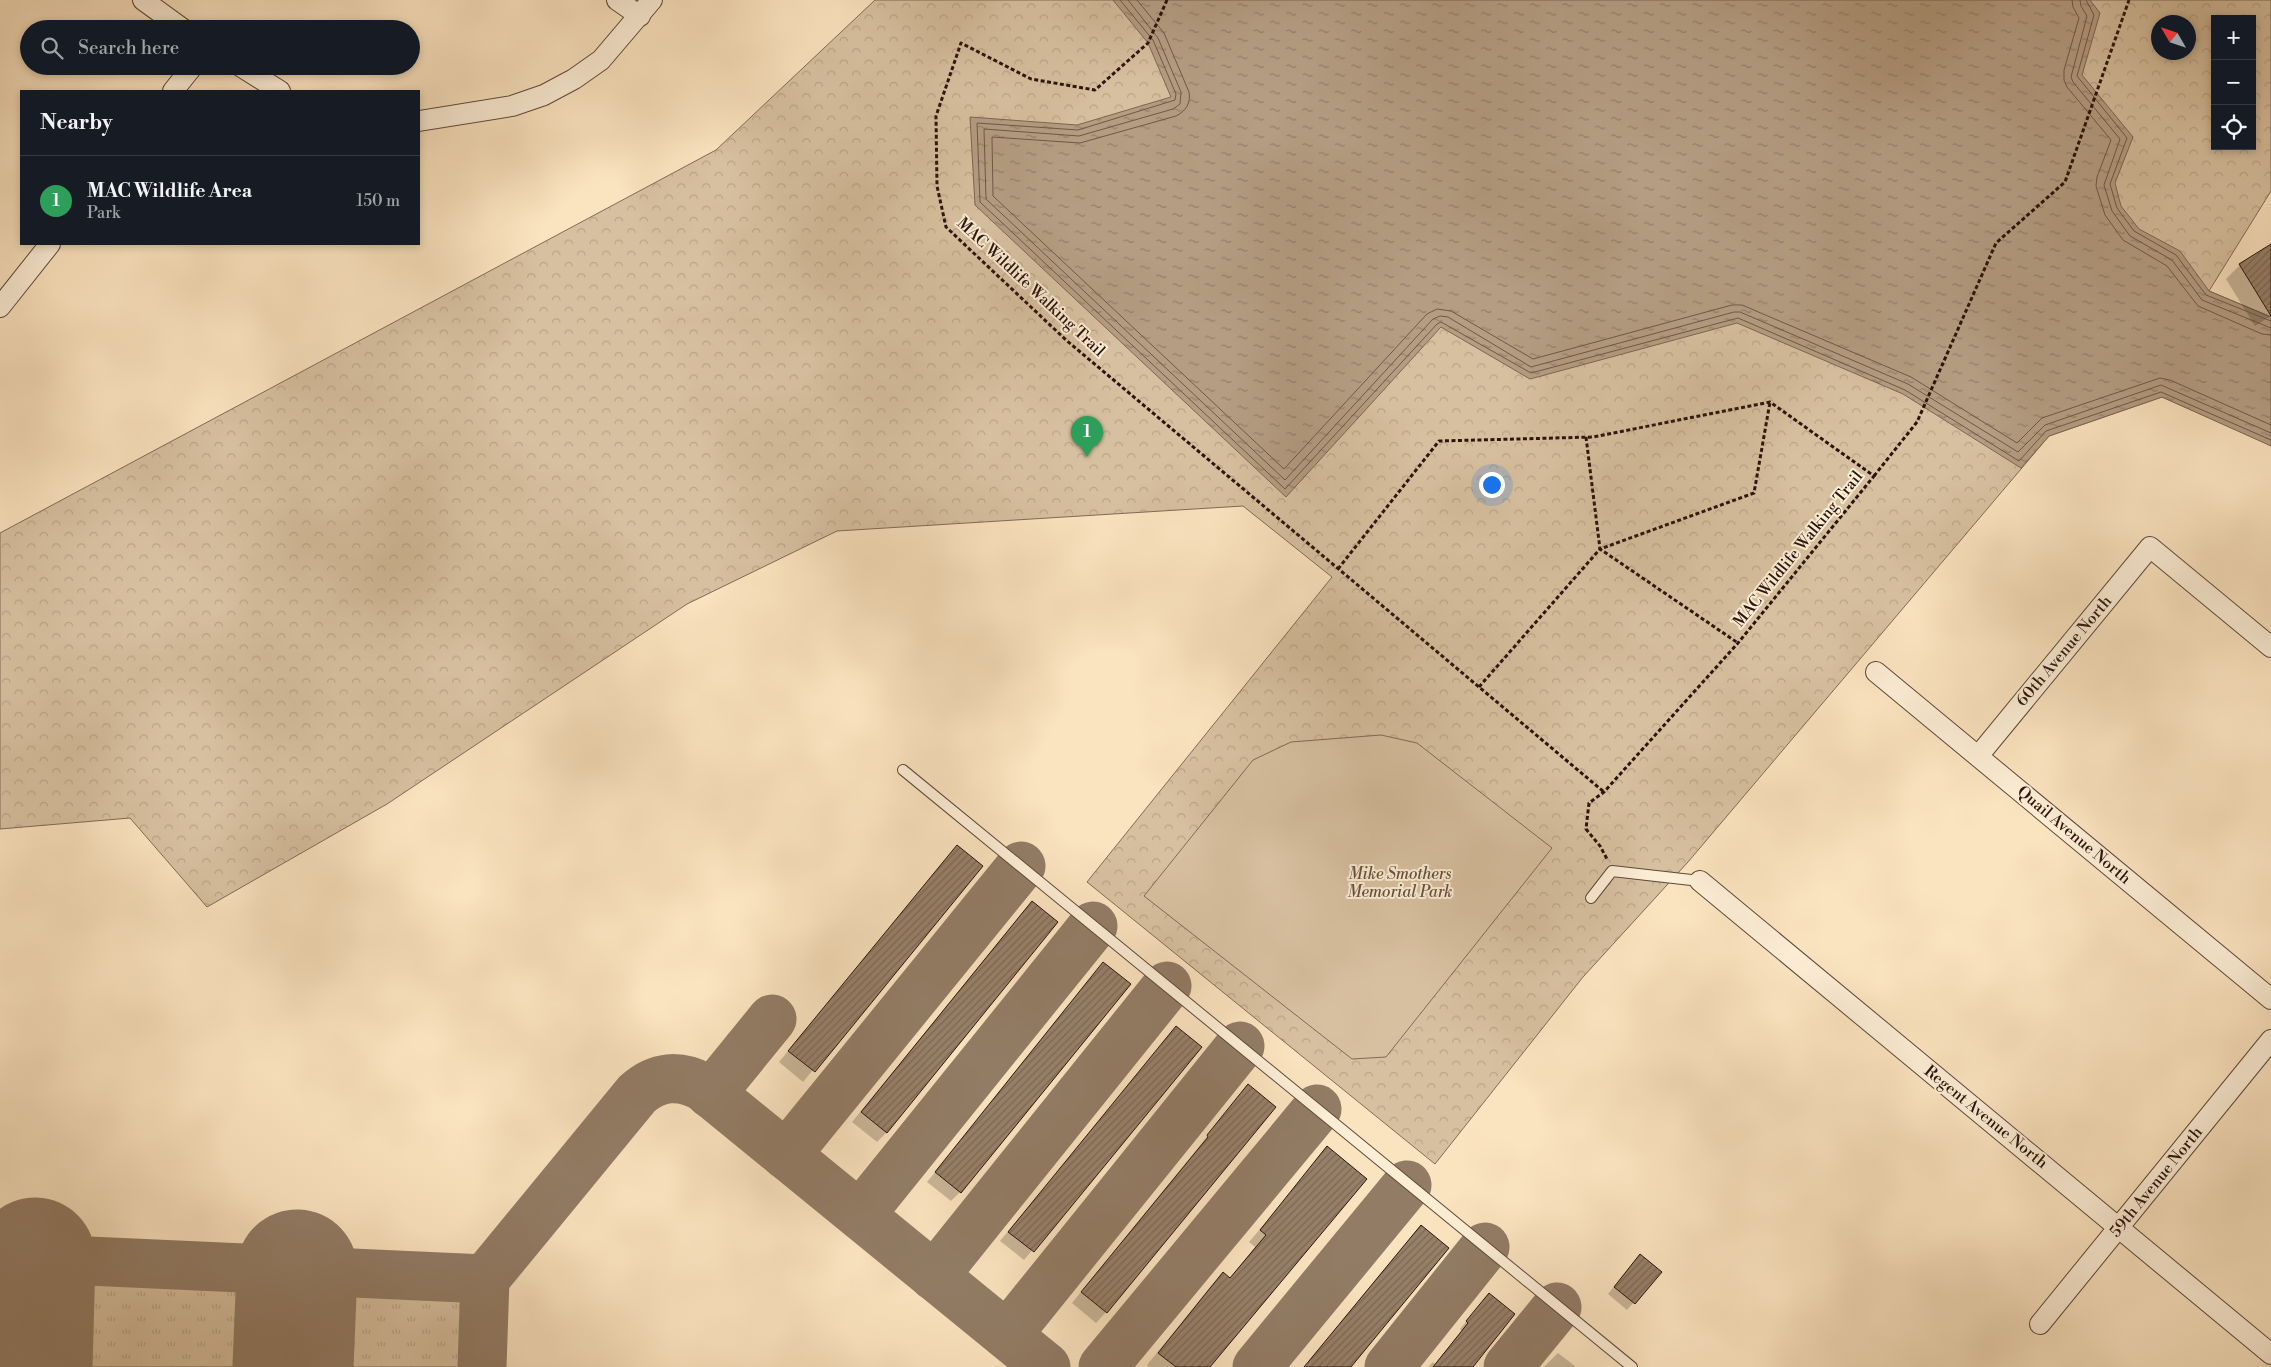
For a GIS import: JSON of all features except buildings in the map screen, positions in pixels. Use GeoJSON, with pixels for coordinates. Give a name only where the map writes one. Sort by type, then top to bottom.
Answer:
{"type":"FeatureCollection","features":[{"type":"Feature","properties":{"kind":"street"},"geometry":{"type":"LineString","coordinates":[[143,0],[171,20]]}},
{"type":"Feature","properties":{"kind":"street"},"geometry":{"type":"LineString","coordinates":[[617,0],[640,16]]}},
{"type":"Feature","properties":{"kind":"street"},"geometry":{"type":"LineString","coordinates":[[420,121],[512,106],[544,95],[574,79],[601,60],[652,0]]}},
{"type":"Feature","properties":{"kind":"street"},"geometry":{"type":"LineString","coordinates":[[174,90],[186,75]]}},
{"type":"Feature","properties":{"kind":"street"},"geometry":{"type":"LineString","coordinates":[[254,75],[278,90]]}},
{"type":"Feature","properties":{"kind":"street"},"geometry":{"type":"LineString","coordinates":[[0,306],[49,245]]}},
{"type":"Feature","properties":{"kind":"street","name":"60th Avenue North"},"geometry":{"type":"LineString","coordinates":[[1978,755],[2150,547],[2271,647]]}},
{"type":"Feature","properties":{"kind":"street","name":"Quail Avenue North"},"geometry":{"type":"LineString","coordinates":[[1876,672],[2271,999]]}},
{"type":"Feature","properties":{"kind":"street","name":"Regent Avenue North"},"geometry":{"type":"LineString","coordinates":[[1700,881],[2271,1354]]}},
{"type":"Feature","properties":{"kind":"street","name":"59th Avenue North"},"geometry":{"type":"LineString","coordinates":[[2040,1324],[2271,1040]]}},
{"type":"Feature","properties":{"kind":"lane"},"geometry":{"type":"LineString","coordinates":[[903,770],[1632,1367]]}},
{"type":"Feature","properties":{"kind":"lane"},"geometry":{"type":"LineString","coordinates":[[1591,898],[1612,871],[1700,881]]}},
{"type":"Feature","properties":{"kind":"path","name":"MAC Wildlife Walking Trail"},"geometry":{"type":"LineString","coordinates":[[1167,0],[1148,43],[1095,90],[1030,79],[961,43],[936,116],[937,186],[946,227],[1066,340],[1604,792]]}},
{"type":"Feature","properties":{"kind":"path"},"geometry":{"type":"LineString","coordinates":[[1874,476],[1917,422],[1996,243],[2065,182],[2129,0]]}},
{"type":"Feature","properties":{"kind":"path","name":"MAC Wildlife Walking Trail"},"geometry":{"type":"LineString","coordinates":[[1612,871],[1600,846],[1586,829],[1589,803],[1604,792],[1738,644],[1874,476],[1770,402]]}},
{"type":"Feature","properties":{"kind":"path"},"geometry":{"type":"LineString","coordinates":[[1338,569],[1439,440],[1586,437],[1770,402],[1754,494],[1600,549],[1479,688]]}},
{"type":"Feature","properties":{"kind":"path"},"geometry":{"type":"LineString","coordinates":[[1586,437],[1600,549],[1738,644]]}},
{"type":"Feature","properties":{"kind":"green space","name":"Mike Smothers Memorial Park"},"geometry":{"type":"Polygon","coordinates":[[[875,0],[2271,0],[2271,191],[2209,291],[2271,317],[2271,445],[2162,397],[2049,436],[1688,862],[1583,977],[1435,1164],[1087,882],[1332,577],[1243,506],[837,531],[687,604],[387,804],[207,907],[130,818],[0,829],[0,533],[716,150],[875,0]]]}},
{"type":"Feature","properties":{"kind":"green space","name":"Mike Smothers Memorial Park"},"geometry":{"type":"Polygon","coordinates":[[[1381,735],[1417,743],[1552,848],[1386,1057],[1352,1059],[1144,896],[1253,760],[1291,742],[1381,735]]]}},
{"type":"Feature","properties":{"kind":"green space"},"geometry":{"type":"Polygon","coordinates":[[[119,1275],[435,1285],[459,1298],[466,1307],[472,1328],[471,1367],[64,1367],[67,1319],[70,1305],[76,1294],[86,1285],[100,1278],[119,1275]]]}},
{"type":"Feature","properties":{"kind":"water"},"geometry":{"type":"Polygon","coordinates":[[[1113,0],[2090,0],[2100,13],[2082,75],[2133,137],[2115,183],[2121,206],[2139,229],[2180,251],[2209,291],[2271,317],[2271,446],[2162,397],[2049,436],[2021,468],[1903,394],[1737,323],[1530,379],[1441,327],[1286,497],[975,205],[970,117],[1077,125],[1171,97],[1148,43],[1113,0]]]}},
{"type":"Feature","properties":{"kind":"taxiway"},"geometry":{"type":"LineString","coordinates":[[786,1155],[1021,866]]}},
{"type":"Feature","properties":{"kind":"taxiway"},"geometry":{"type":"LineString","coordinates":[[860,1215],[1093,926]]}},
{"type":"Feature","properties":{"kind":"taxiway"},"geometry":{"type":"LineString","coordinates":[[934,1276],[1167,986]]}},
{"type":"Feature","properties":{"kind":"taxiway"},"geometry":{"type":"LineString","coordinates":[[711,1094],[772,1019]]}},
{"type":"Feature","properties":{"kind":"taxiway"},"geometry":{"type":"LineString","coordinates":[[1007,1335],[1240,1046]]}},
{"type":"Feature","properties":{"kind":"taxiway"},"geometry":{"type":"LineString","coordinates":[[482,1367],[485,1279],[637,1094],[652,1083],[668,1079],[685,1080],[703,1087],[1046,1367]]}},
{"type":"Feature","properties":{"kind":"taxiway"},"geometry":{"type":"LineString","coordinates":[[1103,1367],[1317,1109]]}},
{"type":"Feature","properties":{"kind":"taxiway"},"geometry":{"type":"LineString","coordinates":[[1257,1367],[1407,1185]]}},
{"type":"Feature","properties":{"kind":"taxiway"},"geometry":{"type":"LineString","coordinates":[[1389,1367],[1485,1247]]}},
{"type":"Feature","properties":{"kind":"taxiway"},"geometry":{"type":"LineString","coordinates":[[0,1257],[485,1279]]}},
{"type":"Feature","properties":{"kind":"taxiway"},"geometry":{"type":"LineString","coordinates":[[1508,1367],[1557,1307]]}},
{"type":"Feature","properties":{"kind":"runway"},"geometry":{"type":"LineString","coordinates":[[32,1367],[35,1258]]}},
{"type":"Feature","properties":{"kind":"runway"},"geometry":{"type":"LineString","coordinates":[[293,1367],[297,1270]]}},
{"type":"Feature","properties":{"kind":"place","name":"MAC Wildlife Area"},"geometry":{"type":"Point","coordinates":[1087,457]}}]}
